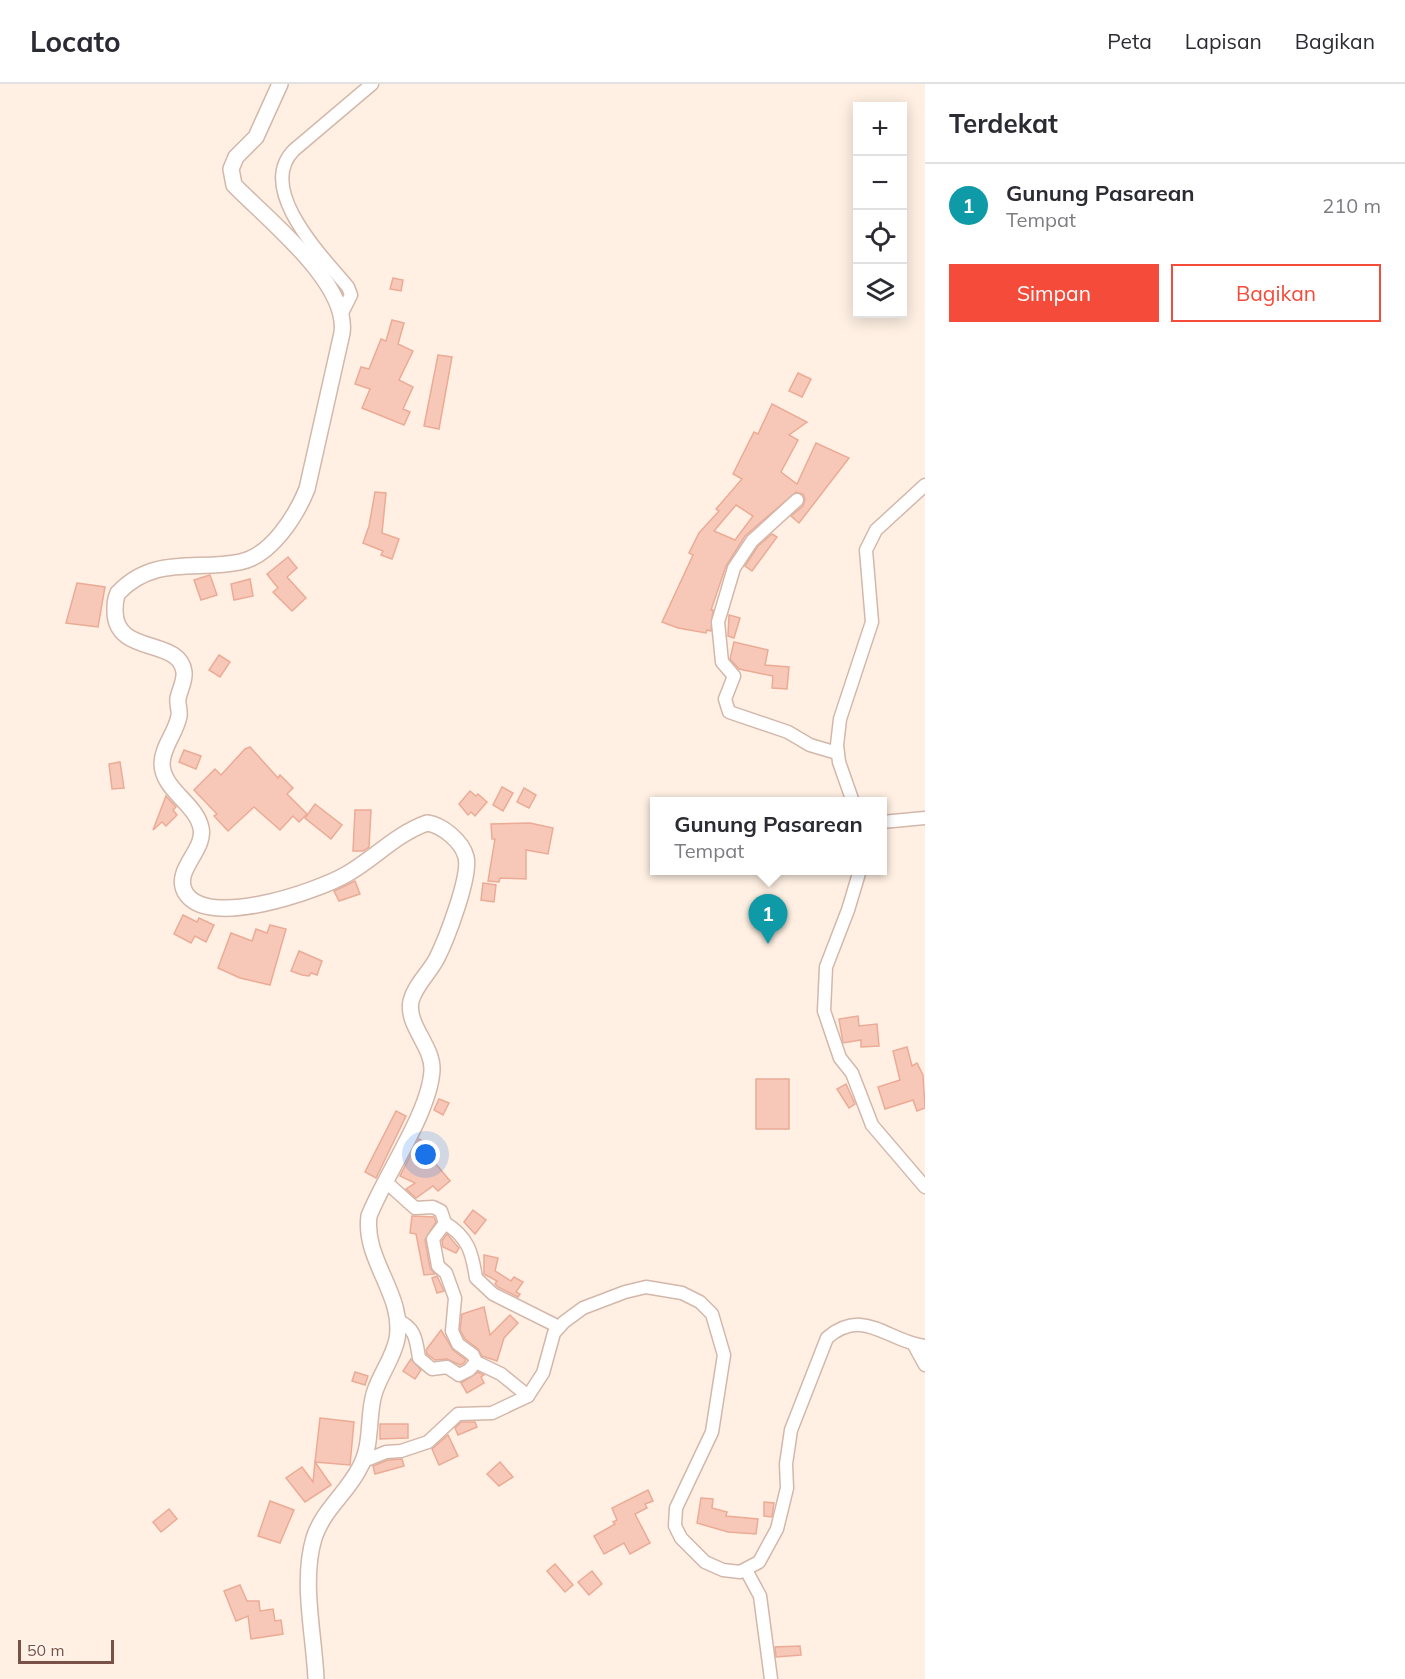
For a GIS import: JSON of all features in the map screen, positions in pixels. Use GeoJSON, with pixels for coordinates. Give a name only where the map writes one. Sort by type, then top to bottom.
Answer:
{"type":"FeatureCollection","features":[{"type":"Feature","properties":{"kind":"street"},"geometry":{"type":"LineString","coordinates":[[280,84],[256,137],[236,158],[231,169],[234,185],[312,264],[330,289],[342,313]]}},
{"type":"Feature","properties":{"kind":"street"},"geometry":{"type":"LineString","coordinates":[[316,1679],[309,1573],[311,1552],[324,1516],[364,1461],[371,1432],[374,1394],[394,1351],[397,1320],[392,1299],[368,1236],[369,1216],[430,1091],[431,1058],[412,1017],[411,1004],[413,994],[442,947],[456,910],[467,866],[466,857],[460,845],[441,827],[427,823],[412,828],[346,875],[308,890],[232,909],[210,909],[194,902],[185,892],[183,880],[200,843],[201,827],[197,817],[165,777],[162,765],[164,750],[179,717],[178,698],[184,679],[183,668],[174,656],[127,637],[118,629],[115,620],[115,600],[118,593],[157,569],[169,566],[239,562],[261,551],[278,536],[301,503],[307,489],[342,333],[342,313],[351,295],[348,287],[290,212],[282,172],[286,160],[294,150],[372,84]]}},
{"type":"Feature","properties":{"kind":"street"},"geometry":{"type":"LineString","coordinates":[[852,797],[837,753],[840,718],[872,622],[873,608],[865,563],[867,546],[876,530],[925,485]]}},
{"type":"Feature","properties":{"kind":"street"},"geometry":{"type":"LineString","coordinates":[[797,500],[752,541],[734,568],[718,622],[722,662],[734,676],[725,699],[729,712],[788,732],[810,745],[837,753]]}},
{"type":"Feature","properties":{"kind":"street"},"geometry":{"type":"LineString","coordinates":[[887,822],[925,818]]}},
{"type":"Feature","properties":{"kind":"street"},"geometry":{"type":"LineString","coordinates":[[858,875],[826,967],[824,1011],[840,1058],[852,1073],[872,1125],[925,1187]]}},
{"type":"Feature","properties":{"kind":"street"},"geometry":{"type":"LineString","coordinates":[[385,1181],[415,1208],[433,1207],[441,1211],[445,1223],[468,1243],[472,1251],[476,1278],[493,1294],[559,1327]]}},
{"type":"Feature","properties":{"kind":"street"},"geometry":{"type":"LineString","coordinates":[[445,1223],[433,1239],[438,1266],[446,1273],[455,1298],[452,1330],[458,1344],[473,1355],[476,1362],[501,1374],[528,1396]]}},
{"type":"Feature","properties":{"kind":"street"},"geometry":{"type":"LineString","coordinates":[[364,1461],[386,1452],[401,1451],[428,1442],[458,1414],[492,1413],[528,1396],[540,1380],[550,1344],[559,1327],[583,1308],[625,1292],[646,1287],[682,1293],[700,1302],[711,1314],[723,1345],[723,1368],[712,1432],[676,1508],[675,1526],[686,1543],[705,1562],[733,1573],[746,1570],[765,1554],[781,1519],[787,1488],[787,1457],[791,1430],[827,1338],[839,1329],[858,1324],[875,1327],[920,1345],[925,1365]]}},
{"type":"Feature","properties":{"kind":"street"},"geometry":{"type":"LineString","coordinates":[[397,1320],[409,1325],[416,1337],[419,1359],[432,1369],[447,1367],[459,1375],[469,1370],[476,1362]]}},
{"type":"Feature","properties":{"kind":"street"},"geometry":{"type":"LineString","coordinates":[[746,1570],[760,1596],[771,1679]]}},
{"type":"Feature","properties":{"kind":"building"},"geometry":{"type":"Polygon","coordinates":[[[393,278],[403,280],[401,291],[390,289],[393,278]]]}},
{"type":"Feature","properties":{"kind":"building"},"geometry":{"type":"Polygon","coordinates":[[[392,320],[404,323],[398,344],[413,351],[399,380],[413,387],[403,409],[410,412],[404,425],[362,408],[370,389],[355,384],[361,367],[369,369],[381,339],[386,341],[392,320]]]}},
{"type":"Feature","properties":{"kind":"building"},"geometry":{"type":"Polygon","coordinates":[[[438,355],[452,357],[439,429],[424,426],[438,355]]]}},
{"type":"Feature","properties":{"kind":"building"},"geometry":{"type":"Polygon","coordinates":[[[798,373],[811,379],[802,397],[789,391],[798,373]]]}},
{"type":"Feature","properties":{"kind":"building"},"geometry":{"type":"Polygon","coordinates":[[[772,404],[807,422],[789,435],[798,440],[781,472],[797,484],[816,443],[849,458],[799,523],[791,516],[803,506],[805,499],[803,494],[796,492],[745,536],[726,566],[711,610],[713,610],[711,631],[707,630],[706,633],[678,628],[662,622],[693,555],[689,553],[699,533],[719,511],[716,509],[742,479],[733,474],[754,432],[758,434],[772,404]],[[736,505],[714,531],[735,540],[753,516],[736,505]]]}},
{"type":"Feature","properties":{"kind":"building"},"geometry":{"type":"Polygon","coordinates":[[[375,492],[386,493],[382,533],[399,539],[392,559],[381,555],[383,551],[363,543],[369,526],[375,492]]]}},
{"type":"Feature","properties":{"kind":"building"},"geometry":{"type":"Polygon","coordinates":[[[772,534],[777,537],[752,571],[745,566],[758,546],[772,534]]]}},
{"type":"Feature","properties":{"kind":"building"},"geometry":{"type":"Polygon","coordinates":[[[288,557],[297,568],[287,577],[306,598],[292,611],[273,592],[278,588],[267,574],[288,557]]]}},
{"type":"Feature","properties":{"kind":"building"},"geometry":{"type":"Polygon","coordinates":[[[210,575],[217,595],[201,600],[194,580],[210,575]]]}},
{"type":"Feature","properties":{"kind":"building"},"geometry":{"type":"Polygon","coordinates":[[[250,579],[253,596],[234,600],[231,584],[250,579]]]}},
{"type":"Feature","properties":{"kind":"building"},"geometry":{"type":"Polygon","coordinates":[[[77,583],[105,587],[98,627],[66,623],[77,583]]]}},
{"type":"Feature","properties":{"kind":"building"},"geometry":{"type":"Polygon","coordinates":[[[729,615],[740,618],[734,638],[728,636],[729,615]]]}},
{"type":"Feature","properties":{"kind":"building"},"geometry":{"type":"Polygon","coordinates":[[[734,642],[768,650],[765,665],[789,667],[787,689],[772,688],[773,676],[739,669],[730,659],[734,642]]]}},
{"type":"Feature","properties":{"kind":"building"},"geometry":{"type":"Polygon","coordinates":[[[219,655],[230,662],[220,677],[209,670],[219,655]]]}},
{"type":"Feature","properties":{"kind":"building"},"geometry":{"type":"Polygon","coordinates":[[[250,747],[278,778],[280,775],[293,788],[287,794],[307,814],[299,822],[293,816],[280,830],[254,807],[228,831],[214,816],[217,814],[194,790],[215,769],[221,775],[245,749],[250,747]]]}},
{"type":"Feature","properties":{"kind":"building"},"geometry":{"type":"Polygon","coordinates":[[[184,750],[201,756],[196,769],[179,762],[184,750]]]}},
{"type":"Feature","properties":{"kind":"building"},"geometry":{"type":"Polygon","coordinates":[[[120,762],[124,788],[112,789],[109,764],[120,762]]]}},
{"type":"Feature","properties":{"kind":"building"},"geometry":{"type":"Polygon","coordinates":[[[502,787],[513,793],[503,811],[493,805],[502,787]]]}},
{"type":"Feature","properties":{"kind":"building"},"geometry":{"type":"Polygon","coordinates":[[[524,788],[536,795],[529,808],[517,802],[524,788]]]}},
{"type":"Feature","properties":{"kind":"building"},"geometry":{"type":"Polygon","coordinates":[[[470,791],[476,796],[478,794],[487,802],[475,816],[471,812],[468,815],[459,804],[470,791]]]}},
{"type":"Feature","properties":{"kind":"building"},"geometry":{"type":"Polygon","coordinates":[[[166,796],[176,807],[173,810],[177,815],[166,826],[162,822],[153,830],[166,796]]]}},
{"type":"Feature","properties":{"kind":"building"},"geometry":{"type":"Polygon","coordinates":[[[315,804],[342,825],[331,839],[305,818],[315,804]]]}},
{"type":"Feature","properties":{"kind":"building"},"geometry":{"type":"Polygon","coordinates":[[[355,810],[371,810],[369,847],[363,851],[353,851],[355,810]]]}},
{"type":"Feature","properties":{"kind":"building"},"geometry":{"type":"Polygon","coordinates":[[[530,823],[553,828],[548,854],[526,850],[526,879],[500,878],[499,882],[488,881],[495,839],[492,839],[491,824],[530,823]]]}},
{"type":"Feature","properties":{"kind":"building"},"geometry":{"type":"Polygon","coordinates":[[[355,881],[360,894],[339,901],[334,891],[355,881]]]}},
{"type":"Feature","properties":{"kind":"building"},"geometry":{"type":"Polygon","coordinates":[[[483,883],[496,885],[494,902],[481,900],[483,883]]]}},
{"type":"Feature","properties":{"kind":"building"},"geometry":{"type":"Polygon","coordinates":[[[183,915],[197,922],[199,918],[214,925],[206,942],[195,936],[191,943],[174,934],[183,915]]]}},
{"type":"Feature","properties":{"kind":"building"},"geometry":{"type":"Polygon","coordinates":[[[270,925],[286,929],[270,985],[240,978],[218,968],[231,933],[252,941],[256,929],[267,933],[270,925]]]}},
{"type":"Feature","properties":{"kind":"building"},"geometry":{"type":"Polygon","coordinates":[[[299,951],[322,961],[317,975],[311,973],[309,976],[302,975],[291,971],[299,951]]]}},
{"type":"Feature","properties":{"kind":"building"},"geometry":{"type":"Polygon","coordinates":[[[858,1016],[859,1026],[877,1024],[879,1046],[861,1047],[861,1040],[843,1043],[839,1019],[858,1016]]]}},
{"type":"Feature","properties":{"kind":"building"},"geometry":{"type":"Polygon","coordinates":[[[907,1047],[912,1066],[917,1063],[923,1075],[925,1108],[917,1111],[913,1100],[885,1109],[878,1087],[900,1080],[893,1051],[907,1047]]]}},
{"type":"Feature","properties":{"kind":"building"},"geometry":{"type":"Polygon","coordinates":[[[756,1079],[789,1079],[789,1129],[756,1129],[756,1079]]]}},
{"type":"Feature","properties":{"kind":"building"},"geometry":{"type":"Polygon","coordinates":[[[846,1084],[855,1104],[849,1108],[837,1089],[846,1084]]]}},
{"type":"Feature","properties":{"kind":"building"},"geometry":{"type":"Polygon","coordinates":[[[439,1099],[449,1103],[443,1115],[434,1110],[439,1099]]]}},
{"type":"Feature","properties":{"kind":"building"},"geometry":{"type":"Polygon","coordinates":[[[396,1111],[406,1116],[376,1178],[365,1172],[396,1111]]]}},
{"type":"Feature","properties":{"kind":"building"},"geometry":{"type":"Polygon","coordinates":[[[419,1139],[423,1141],[421,1146],[450,1181],[438,1191],[433,1186],[416,1198],[406,1189],[415,1183],[400,1176],[419,1139]]]}},
{"type":"Feature","properties":{"kind":"building"},"geometry":{"type":"Polygon","coordinates":[[[473,1210],[486,1220],[475,1234],[464,1222],[473,1210]]]}},
{"type":"Feature","properties":{"kind":"building"},"geometry":{"type":"Polygon","coordinates":[[[412,1216],[434,1217],[436,1222],[425,1240],[430,1268],[435,1274],[424,1275],[416,1234],[410,1233],[412,1216]]]}},
{"type":"Feature","properties":{"kind":"building"},"geometry":{"type":"Polygon","coordinates":[[[447,1234],[459,1248],[456,1253],[443,1247],[442,1241],[447,1234]]]}},
{"type":"Feature","properties":{"kind":"building"},"geometry":{"type":"Polygon","coordinates":[[[484,1255],[498,1258],[495,1271],[511,1281],[514,1277],[523,1282],[516,1292],[520,1294],[518,1297],[498,1287],[495,1284],[497,1281],[484,1274],[484,1255]]]}},
{"type":"Feature","properties":{"kind":"building"},"geometry":{"type":"Polygon","coordinates":[[[437,1276],[444,1291],[437,1293],[432,1278],[437,1276]]]}},
{"type":"Feature","properties":{"kind":"building"},"geometry":{"type":"Polygon","coordinates":[[[484,1307],[490,1335],[510,1315],[518,1323],[504,1338],[497,1361],[482,1356],[478,1349],[465,1339],[460,1330],[462,1314],[484,1307]]]}},
{"type":"Feature","properties":{"kind":"building"},"geometry":{"type":"Polygon","coordinates":[[[441,1330],[453,1350],[466,1360],[464,1363],[460,1365],[447,1359],[435,1360],[427,1354],[426,1350],[441,1330]]]}},
{"type":"Feature","properties":{"kind":"building"},"geometry":{"type":"Polygon","coordinates":[[[411,1359],[421,1370],[415,1379],[403,1371],[411,1359]]]}},
{"type":"Feature","properties":{"kind":"building"},"geometry":{"type":"Polygon","coordinates":[[[355,1372],[368,1376],[365,1385],[352,1381],[355,1372]]]}},
{"type":"Feature","properties":{"kind":"building"},"geometry":{"type":"Polygon","coordinates":[[[478,1372],[484,1375],[481,1377],[484,1383],[467,1393],[461,1383],[478,1372]]]}},
{"type":"Feature","properties":{"kind":"building"},"geometry":{"type":"Polygon","coordinates":[[[320,1418],[354,1422],[350,1465],[315,1462],[320,1418]]]}},
{"type":"Feature","properties":{"kind":"building"},"geometry":{"type":"Polygon","coordinates":[[[461,1422],[475,1422],[477,1427],[458,1435],[455,1428],[461,1422]]]}},
{"type":"Feature","properties":{"kind":"building"},"geometry":{"type":"Polygon","coordinates":[[[380,1424],[408,1424],[408,1438],[380,1439],[380,1424]]]}},
{"type":"Feature","properties":{"kind":"building"},"geometry":{"type":"Polygon","coordinates":[[[448,1435],[458,1456],[439,1465],[432,1449],[448,1435]]]}},
{"type":"Feature","properties":{"kind":"building"},"geometry":{"type":"Polygon","coordinates":[[[402,1459],[404,1466],[375,1474],[373,1466],[388,1460],[402,1459]]]}},
{"type":"Feature","properties":{"kind":"building"},"geometry":{"type":"Polygon","coordinates":[[[315,1462],[331,1485],[305,1502],[286,1478],[302,1467],[313,1482],[315,1462]]]}},
{"type":"Feature","properties":{"kind":"building"},"geometry":{"type":"Polygon","coordinates":[[[500,1462],[513,1477],[499,1486],[487,1474],[500,1462]]]}},
{"type":"Feature","properties":{"kind":"building"},"geometry":{"type":"Polygon","coordinates":[[[648,1490],[653,1501],[645,1504],[647,1508],[635,1514],[650,1543],[630,1554],[624,1543],[604,1554],[594,1536],[615,1524],[613,1522],[617,1520],[612,1508],[648,1490]]]}},
{"type":"Feature","properties":{"kind":"building"},"geometry":{"type":"Polygon","coordinates":[[[701,1498],[713,1499],[712,1508],[727,1512],[726,1516],[758,1519],[756,1534],[728,1532],[697,1523],[701,1498]]]}},
{"type":"Feature","properties":{"kind":"building"},"geometry":{"type":"Polygon","coordinates":[[[270,1501],[294,1510],[280,1543],[258,1536],[270,1501]]]}},
{"type":"Feature","properties":{"kind":"building"},"geometry":{"type":"Polygon","coordinates":[[[764,1502],[774,1503],[772,1517],[764,1516],[764,1502]]]}},
{"type":"Feature","properties":{"kind":"building"},"geometry":{"type":"Polygon","coordinates":[[[169,1509],[177,1519],[161,1532],[153,1522],[169,1509]]]}},
{"type":"Feature","properties":{"kind":"building"},"geometry":{"type":"Polygon","coordinates":[[[555,1564],[573,1585],[565,1592],[547,1571],[555,1564]]]}},
{"type":"Feature","properties":{"kind":"building"},"geometry":{"type":"Polygon","coordinates":[[[592,1571],[602,1584],[589,1595],[578,1582],[592,1571]]]}},
{"type":"Feature","properties":{"kind":"building"},"geometry":{"type":"Polygon","coordinates":[[[240,1585],[247,1601],[259,1601],[260,1611],[273,1609],[275,1621],[281,1620],[283,1634],[251,1639],[248,1616],[236,1621],[224,1591],[240,1585]]]}},
{"type":"Feature","properties":{"kind":"building"},"geometry":{"type":"Polygon","coordinates":[[[800,1646],[801,1655],[776,1657],[775,1647],[800,1646]]]}},
{"type":"Feature","properties":{"kind":"place","name":"Gunung Pasarean"},"geometry":{"type":"Point","coordinates":[768,944]}}]}
